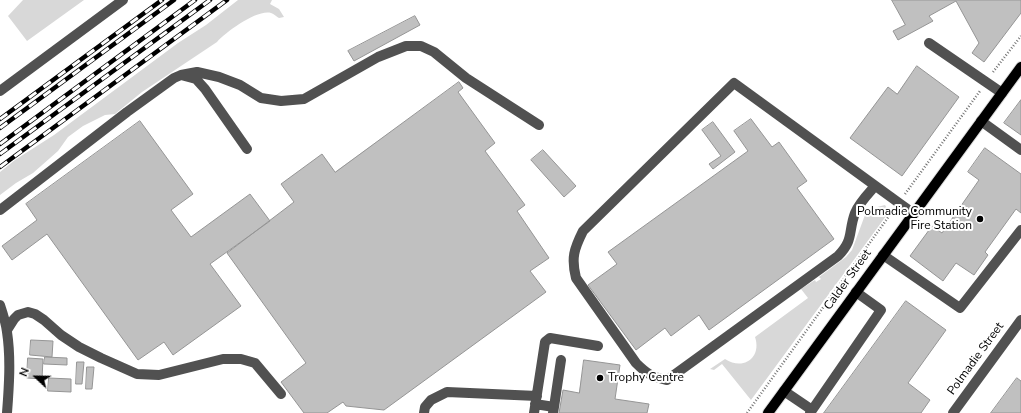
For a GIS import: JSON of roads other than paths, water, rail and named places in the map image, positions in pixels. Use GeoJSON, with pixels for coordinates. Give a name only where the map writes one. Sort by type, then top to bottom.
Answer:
{"type":"FeatureCollection","features":[{"type":"Feature","properties":{"kind":"main road","name":"Calder Street"},"geometry":{"type":"LineString","coordinates":[[768,413],[1021,67]]}},
{"type":"Feature","properties":{"kind":"street"},"geometry":{"type":"LineString","coordinates":[[0,91],[123,0]]}},
{"type":"Feature","properties":{"kind":"street"},"geometry":{"type":"LineString","coordinates":[[930,42],[1002,93]]}},
{"type":"Feature","properties":{"kind":"street"},"geometry":{"type":"LineString","coordinates":[[0,210],[174,78],[196,72],[219,77],[262,98],[281,101],[304,99],[378,58],[406,46],[421,46],[434,52],[466,78],[539,125]]}},
{"type":"Feature","properties":{"kind":"street"},"geometry":{"type":"LineString","coordinates":[[181,75],[196,79],[205,89],[247,149]]}},
{"type":"Feature","properties":{"kind":"street"},"geometry":{"type":"LineString","coordinates":[[875,186],[860,203],[855,213],[850,238],[846,248],[838,256],[667,380],[654,377],[644,371],[636,363],[576,278],[573,257],[583,231],[734,83],[913,213]]}},
{"type":"Feature","properties":{"kind":"street"},"geometry":{"type":"LineString","coordinates":[[981,121],[1021,150]]}},
{"type":"Feature","properties":{"kind":"street"},"geometry":{"type":"LineString","coordinates":[[883,255],[960,308],[1021,230]]}},
{"type":"Feature","properties":{"kind":"street"},"geometry":{"type":"LineString","coordinates":[[784,391],[811,412],[881,310],[856,292]]}},
{"type":"Feature","properties":{"kind":"street"},"geometry":{"type":"LineString","coordinates":[[0,305],[7,330],[9,348],[4,367],[9,393],[7,413]]}},
{"type":"Feature","properties":{"kind":"street"},"geometry":{"type":"LineString","coordinates":[[7,330],[18,315],[28,312],[35,314],[78,347],[137,374],[159,375],[223,359],[242,359],[255,363],[281,394]]}},
{"type":"Feature","properties":{"kind":"street","name":"Polmadie Street"},"geometry":{"type":"LineString","coordinates":[[953,413],[1021,320]]}},
{"type":"Feature","properties":{"kind":"street"},"geometry":{"type":"LineString","coordinates":[[535,405],[546,342],[550,338],[598,346]]}},
{"type":"Feature","properties":{"kind":"street"},"geometry":{"type":"LineString","coordinates":[[424,413],[425,407],[432,400],[447,392],[535,405],[554,410],[561,360]]}},
{"type":"Feature","properties":{"kind":"railway"},"geometry":{"type":"LineString","coordinates":[[0,119],[162,0]]}},
{"type":"Feature","properties":{"kind":"railway"},"geometry":{"type":"LineString","coordinates":[[0,128],[174,0]]}},
{"type":"Feature","properties":{"kind":"railway"},"geometry":{"type":"LineString","coordinates":[[0,144],[195,0]]}},
{"type":"Feature","properties":{"kind":"railway"},"geometry":{"type":"LineString","coordinates":[[0,154],[210,0]]}},
{"type":"Feature","properties":{"kind":"railway"},"geometry":{"type":"LineString","coordinates":[[0,167],[227,0]]}},
{"type":"Feature","properties":{"kind":"place","name":"Polmadie Community Fire Station"},"geometry":{"type":"Point","coordinates":[980,219]}},
{"type":"Feature","properties":{"kind":"place","name":"Trophy Centre"},"geometry":{"type":"Point","coordinates":[600,378]}}]}
